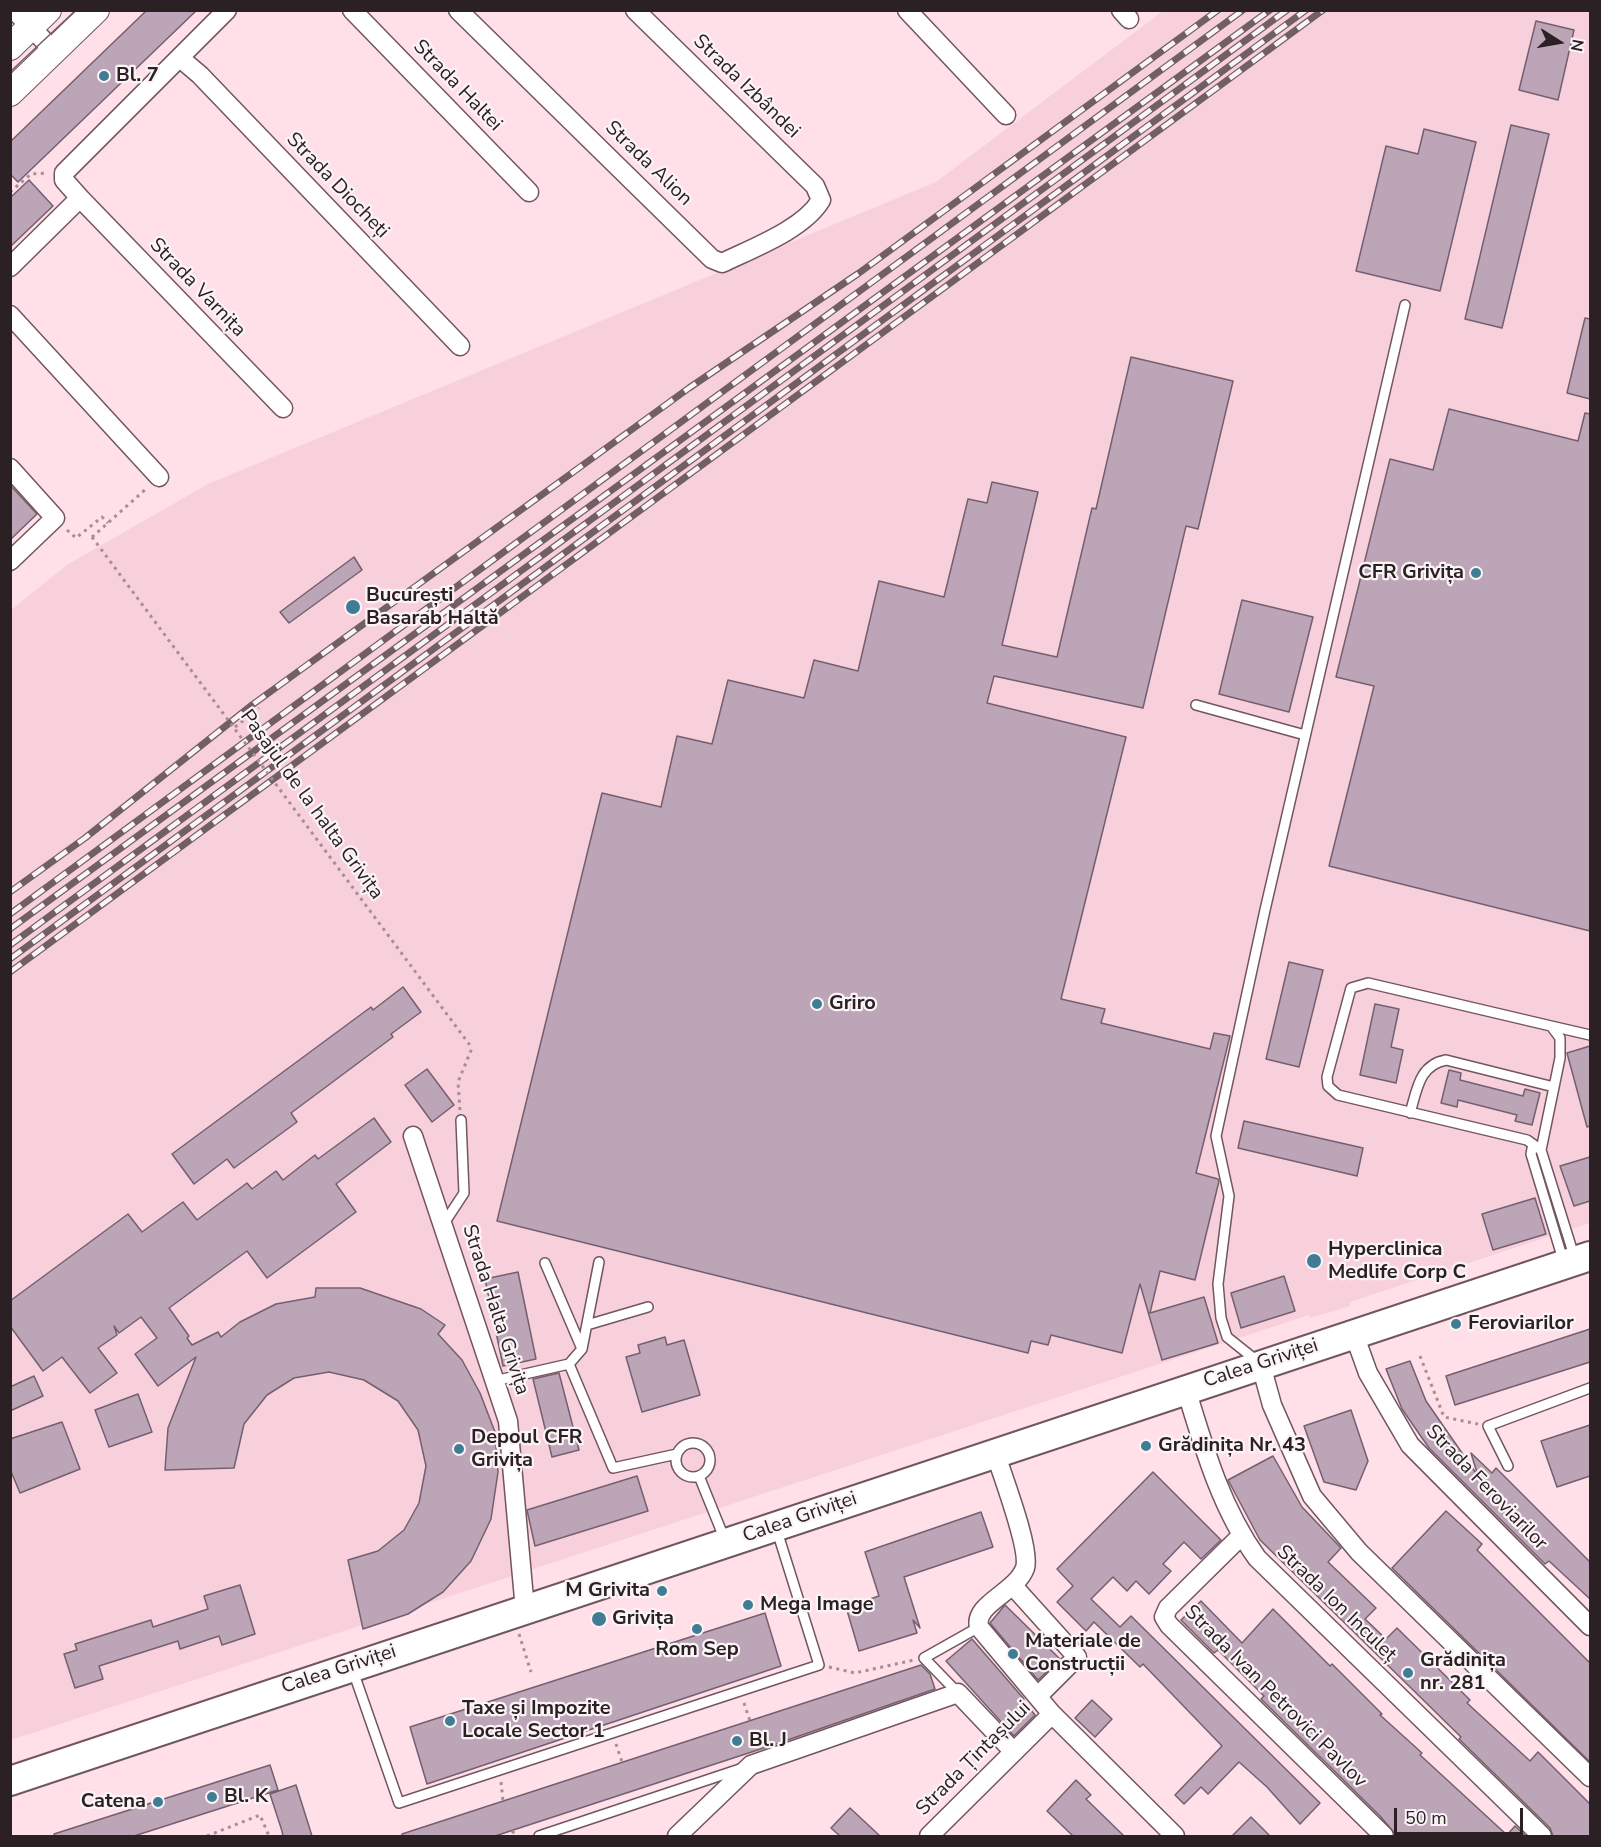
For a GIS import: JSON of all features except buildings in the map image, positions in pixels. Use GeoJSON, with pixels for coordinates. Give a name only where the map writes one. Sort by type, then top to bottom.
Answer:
{"type":"FeatureCollection","features":[{"type":"Feature","properties":{"kind":"main road"},"geometry":{"type":"LineString","coordinates":[[10,93],[96,10]]}},
{"type":"Feature","properties":{"kind":"main road"},"geometry":{"type":"LineString","coordinates":[[10,47],[31,16]]}},
{"type":"Feature","properties":{"kind":"main road","name":"Calea Griviței"},"geometry":{"type":"LineString","coordinates":[[10,1781],[995,1452],[1577,1261]]}},
{"type":"Feature","properties":{"kind":"street"},"geometry":{"type":"LineString","coordinates":[[63,176],[227,10]]}},
{"type":"Feature","properties":{"kind":"street","name":"Strada Haltei"},"geometry":{"type":"LineString","coordinates":[[352,10],[529,192]]}},
{"type":"Feature","properties":{"kind":"street","name":"Strada Alion"},"geometry":{"type":"LineString","coordinates":[[458,10],[712,259],[722,263],[798,224],[814,213],[822,200]]}},
{"type":"Feature","properties":{"kind":"street","name":"Strada Izbândei"},"geometry":{"type":"LineString","coordinates":[[635,10],[815,186],[822,200]]}},
{"type":"Feature","properties":{"kind":"street"},"geometry":{"type":"LineString","coordinates":[[908,10],[1006,115]]}},
{"type":"Feature","properties":{"kind":"street"},"geometry":{"type":"LineString","coordinates":[[31,16],[54,51]]}},
{"type":"Feature","properties":{"kind":"street","name":"Strada Diocheți"},"geometry":{"type":"LineString","coordinates":[[180,58],[200,75],[460,346]]}},
{"type":"Feature","properties":{"kind":"street","name":"Strada Varnița"},"geometry":{"type":"LineString","coordinates":[[63,176],[80,198],[283,408]]}},
{"type":"Feature","properties":{"kind":"street"},"geometry":{"type":"LineString","coordinates":[[10,267],[80,198]]}},
{"type":"Feature","properties":{"kind":"street"},"geometry":{"type":"LineString","coordinates":[[10,315],[159,477]]}},
{"type":"Feature","properties":{"kind":"street"},"geometry":{"type":"LineString","coordinates":[[10,468],[55,518],[10,561]]}},
{"type":"Feature","properties":{"kind":"street","name":"Strada Halta Grivița"},"geometry":{"type":"LineString","coordinates":[[413,1136],[508,1421],[525,1610]]}},
{"type":"Feature","properties":{"kind":"street","name":"Strada Feroviarilor"},"geometry":{"type":"LineString","coordinates":[[1354,1334],[1368,1373],[1410,1445],[1590,1626]]}},
{"type":"Feature","properties":{"kind":"street"},"geometry":{"type":"LineString","coordinates":[[1261,1365],[1272,1405],[1312,1496],[1359,1552],[1590,1777]]}},
{"type":"Feature","properties":{"kind":"street","name":"Strada Ion Inculeț"},"geometry":{"type":"LineString","coordinates":[[1186,1389],[1220,1492],[1241,1536],[1257,1558],[1542,1836]]}},
{"type":"Feature","properties":{"kind":"street"},"geometry":{"type":"LineString","coordinates":[[995,1452],[1026,1552],[1024,1570],[1014,1587],[982,1609],[978,1621],[979,1627],[1052,1714],[1175,1836]]}},
{"type":"Feature","properties":{"kind":"street","name":"Strada Ivan Petrovici Pavlov"},"geometry":{"type":"LineString","coordinates":[[1241,1536],[1168,1608],[1164,1617],[1169,1625],[1384,1836]]}},
{"type":"Feature","properties":{"kind":"street"},"geometry":{"type":"LineString","coordinates":[[1014,1587],[1077,1657],[1038,1696]]}},
{"type":"Feature","properties":{"kind":"street"},"geometry":{"type":"LineString","coordinates":[[677,1836],[750,1765],[958,1693],[1014,1752]]}},
{"type":"Feature","properties":{"kind":"street","name":"Strada Țintașului"},"geometry":{"type":"LineString","coordinates":[[940,1833],[1052,1714]]}},
{"type":"Feature","properties":{"kind":"lane"},"geometry":{"type":"LineString","coordinates":[[1261,1365],[1227,1337],[1221,1318],[1218,1284],[1229,1196],[1216,1136],[1305,735],[1405,305]]}},
{"type":"Feature","properties":{"kind":"lane"},"geometry":{"type":"LineString","coordinates":[[1196,705],[1305,735]]}},
{"type":"Feature","properties":{"kind":"lane"},"geometry":{"type":"LineString","coordinates":[[1537,1147],[1527,1140],[1338,1095],[1328,1086],[1327,1077],[1351,988],[1368,983],[1590,1035]]}},
{"type":"Feature","properties":{"kind":"lane"},"geometry":{"type":"LineString","coordinates":[[1551,1026],[1560,1038],[1561,1046],[1554,1087],[1537,1147],[1577,1261]]}},
{"type":"Feature","properties":{"kind":"lane"},"geometry":{"type":"LineString","coordinates":[[1410,1113],[1423,1072],[1434,1062],[1446,1060],[1554,1087]]}},
{"type":"Feature","properties":{"kind":"lane"},"geometry":{"type":"LineString","coordinates":[[443,1225],[464,1193],[461,1120]]}},
{"type":"Feature","properties":{"kind":"lane"},"geometry":{"type":"LineString","coordinates":[[494,1381],[569,1364],[582,1348],[599,1262]]}},
{"type":"Feature","properties":{"kind":"lane"},"geometry":{"type":"LineString","coordinates":[[545,1263],[582,1348]]}},
{"type":"Feature","properties":{"kind":"lane"},"geometry":{"type":"LineString","coordinates":[[586,1325],[648,1307]]}},
{"type":"Feature","properties":{"kind":"lane"},"geometry":{"type":"LineString","coordinates":[[569,1364],[614,1468],[677,1454],[682,1447],[692,1443],[708,1450],[710,1462],[708,1469],[699,1476],[689,1477],[679,1470],[677,1454]]}},
{"type":"Feature","properties":{"kind":"lane"},"geometry":{"type":"LineString","coordinates":[[1508,1466],[1488,1426],[1590,1389]]}},
{"type":"Feature","properties":{"kind":"lane"},"geometry":{"type":"LineString","coordinates":[[699,1476],[726,1542]]}},
{"type":"Feature","properties":{"kind":"lane"},"geometry":{"type":"LineString","coordinates":[[351,1666],[399,1803],[819,1665],[775,1526]]}},
{"type":"Feature","properties":{"kind":"lane"},"geometry":{"type":"LineString","coordinates":[[958,1693],[924,1658],[979,1627]]}},
{"type":"Feature","properties":{"kind":"lane"},"geometry":{"type":"LineString","coordinates":[[539,1836],[750,1765]]}},
{"type":"Feature","properties":{"kind":"path"},"geometry":{"type":"LineString","coordinates":[[10,192],[31,174],[38,172],[63,176]]}},
{"type":"Feature","properties":{"kind":"path","name":"Pasajul de la halta Grivița"},"geometry":{"type":"LineString","coordinates":[[159,477],[92,537],[472,1048],[458,1082],[461,1120]]}},
{"type":"Feature","properties":{"kind":"path"},"geometry":{"type":"LineString","coordinates":[[55,518],[76,538],[102,517],[108,523]]}},
{"type":"Feature","properties":{"kind":"path"},"geometry":{"type":"LineString","coordinates":[[235,727],[259,708]]}},
{"type":"Feature","properties":{"kind":"path"},"geometry":{"type":"LineString","coordinates":[[1420,1356],[1443,1417],[1488,1426]]}},
{"type":"Feature","properties":{"kind":"path"},"geometry":{"type":"LineString","coordinates":[[819,1665],[855,1673],[924,1658]]}},
{"type":"Feature","properties":{"kind":"path"},"geometry":{"type":"LineString","coordinates":[[741,1690],[750,1721]]}},
{"type":"Feature","properties":{"kind":"path"},"geometry":{"type":"LineString","coordinates":[[613,1733],[622,1762]]}},
{"type":"Feature","properties":{"kind":"path"},"geometry":{"type":"LineString","coordinates":[[499,1770],[503,1801]]}},
{"type":"Feature","properties":{"kind":"path"},"geometry":{"type":"LineString","coordinates":[[207,1836],[261,1815],[269,1836]]}},
{"type":"Feature","properties":{"kind":"path"},"geometry":{"type":"LineString","coordinates":[[512,1831],[518,1836]]}},
{"type":"Feature","properties":{"kind":"shaded area"},"geometry":{"type":"Polygon","coordinates":[[[1163,11],[1590,11],[1590,1223],[1350,1302],[1350,1306],[1310,1318],[1309,1315],[11,1740],[11,610],[67,565],[208,484],[936,182],[1163,11]]]}},
{"type":"Feature","properties":{"kind":"tram line"},"geometry":{"type":"LineString","coordinates":[[10,72],[76,10]]}},
{"type":"Feature","properties":{"kind":"railway"},"geometry":{"type":"LineString","coordinates":[[10,892],[85,838],[252,705],[689,388],[859,273],[1218,10]]}},
{"type":"Feature","properties":{"kind":"railway"},"geometry":{"type":"LineString","coordinates":[[10,914],[1243,10]]}},
{"type":"Feature","properties":{"kind":"railway"},"geometry":{"type":"LineString","coordinates":[[10,929],[1270,10]]}},
{"type":"Feature","properties":{"kind":"railway"},"geometry":{"type":"LineString","coordinates":[[10,945],[1287,10]]}},
{"type":"Feature","properties":{"kind":"railway"},"geometry":{"type":"LineString","coordinates":[[10,959],[1306,10]]}},
{"type":"Feature","properties":{"kind":"railway"},"geometry":{"type":"LineString","coordinates":[[10,972],[1323,10]]}},
{"type":"Feature","properties":{"kind":"place","name":"Bl. 7"},"geometry":{"type":"Point","coordinates":[104,76]}},
{"type":"Feature","properties":{"kind":"place","name":"CFR Grivița"},"geometry":{"type":"Point","coordinates":[1476,573]}},
{"type":"Feature","properties":{"kind":"place","name":"București Basarab Haltă"},"geometry":{"type":"Point","coordinates":[353,607]}},
{"type":"Feature","properties":{"kind":"place","name":"Griro"},"geometry":{"type":"Point","coordinates":[817,1004]}},
{"type":"Feature","properties":{"kind":"place","name":"Hyperclinica Medlife Corp C"},"geometry":{"type":"Point","coordinates":[1314,1261]}},
{"type":"Feature","properties":{"kind":"place","name":"Feroviarilor"},"geometry":{"type":"Point","coordinates":[1456,1324]}},
{"type":"Feature","properties":{"kind":"place","name":"Grădinița Nr. 43"},"geometry":{"type":"Point","coordinates":[1146,1446]}},
{"type":"Feature","properties":{"kind":"place","name":"Depoul CFR Grivița"},"geometry":{"type":"Point","coordinates":[459,1449]}},
{"type":"Feature","properties":{"kind":"place","name":"M Grivita"},"geometry":{"type":"Point","coordinates":[662,1591]}},
{"type":"Feature","properties":{"kind":"place","name":"Mega Image"},"geometry":{"type":"Point","coordinates":[748,1605]}},
{"type":"Feature","properties":{"kind":"place","name":"Grivița"},"geometry":{"type":"Point","coordinates":[599,1619]}},
{"type":"Feature","properties":{"kind":"place","name":"Rom Sep"},"geometry":{"type":"Point","coordinates":[697,1629]}},
{"type":"Feature","properties":{"kind":"place","name":"Materiale de Construcții"},"geometry":{"type":"Point","coordinates":[1013,1654]}},
{"type":"Feature","properties":{"kind":"place","name":"Grădinița nr. 281"},"geometry":{"type":"Point","coordinates":[1408,1673]}},
{"type":"Feature","properties":{"kind":"place","name":"Taxe și Impozite Locale Sector 1"},"geometry":{"type":"Point","coordinates":[450,1721]}},
{"type":"Feature","properties":{"kind":"place","name":"Bl. J"},"geometry":{"type":"Point","coordinates":[737,1741]}},
{"type":"Feature","properties":{"kind":"place","name":"Bl. K"},"geometry":{"type":"Point","coordinates":[212,1797]}},
{"type":"Feature","properties":{"kind":"place","name":"Catena"},"geometry":{"type":"Point","coordinates":[158,1802]}}]}
